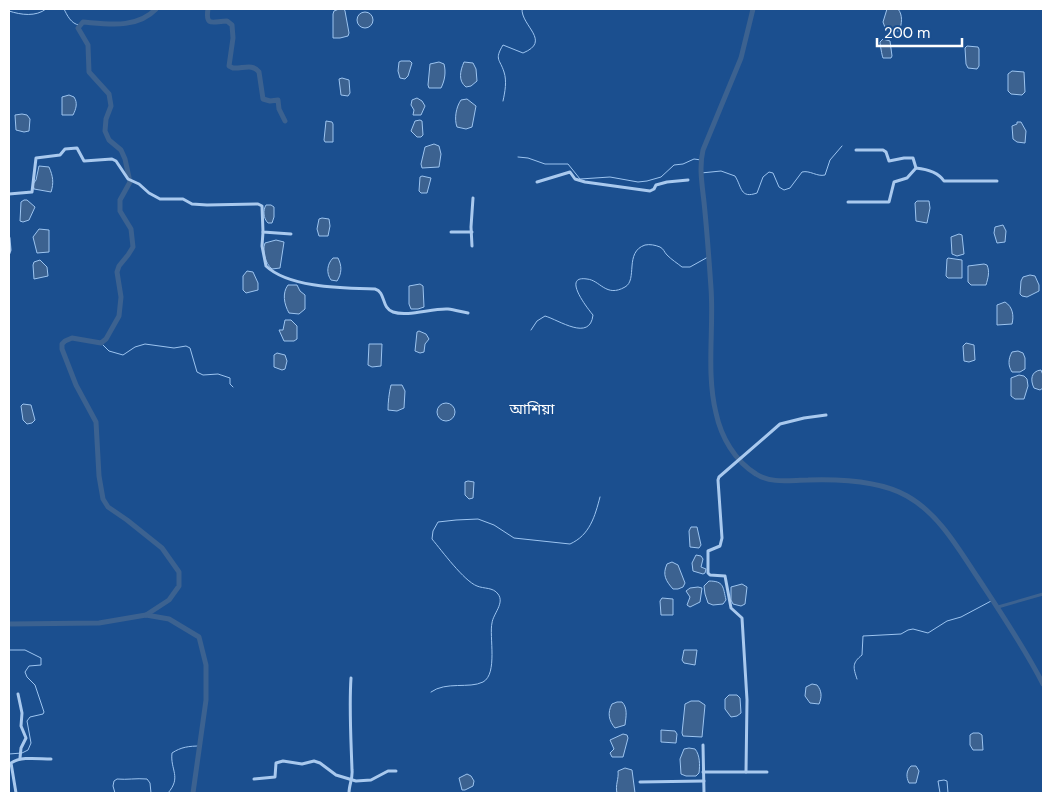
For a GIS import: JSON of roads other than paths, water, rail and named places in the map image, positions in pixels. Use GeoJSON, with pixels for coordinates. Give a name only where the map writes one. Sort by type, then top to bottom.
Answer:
{"type":"FeatureCollection","features":[{"type":"Feature","properties":{"kind":"street"},"geometry":{"type":"LineString","coordinates":[[9,194],[32,192],[36,158],[60,155],[66,149],[78,149],[84,160],[112,159],[116,161],[128,179],[139,184],[149,193],[160,199],[183,199],[192,204],[208,206],[258,204],[262,206],[262,246],[266,266],[288,280],[315,285],[375,288],[381,293],[385,307],[393,312],[407,313],[449,309],[468,313]]}},
{"type":"Feature","properties":{"kind":"street"},"geometry":{"type":"LineString","coordinates":[[856,150],[883,150],[886,152],[889,161],[913,158],[916,168]]}},
{"type":"Feature","properties":{"kind":"street"},"geometry":{"type":"LineString","coordinates":[[916,168],[928,170],[950,182],[997,181]]}},
{"type":"Feature","properties":{"kind":"street"},"geometry":{"type":"LineString","coordinates":[[848,202],[889,202],[894,182],[907,178],[916,168]]}},
{"type":"Feature","properties":{"kind":"street"},"geometry":{"type":"LineString","coordinates":[[537,182],[570,172],[575,180],[650,191],[656,185],[688,180]]}},
{"type":"Feature","properties":{"kind":"street"},"geometry":{"type":"LineString","coordinates":[[472,246],[473,198]]}},
{"type":"Feature","properties":{"kind":"street"},"geometry":{"type":"LineString","coordinates":[[263,232],[291,234]]}},
{"type":"Feature","properties":{"kind":"street"},"geometry":{"type":"LineString","coordinates":[[451,232],[472,232]]}},
{"type":"Feature","properties":{"kind":"street"},"geometry":{"type":"LineString","coordinates":[[9,238],[9,254]]}},
{"type":"Feature","properties":{"kind":"street"},"geometry":{"type":"LineString","coordinates":[[746,772],[747,700],[742,618],[731,608],[725,576],[710,575],[708,573],[708,551],[720,546],[722,538],[718,480],[719,477],[780,424],[826,415]]}},
{"type":"Feature","properties":{"kind":"street"},"geometry":{"type":"LineString","coordinates":[[349,793],[353,772],[351,754],[351,678]]}},
{"type":"Feature","properties":{"kind":"street"},"geometry":{"type":"LineString","coordinates":[[18,694],[22,713],[21,726],[26,738],[20,750],[20,758]]}},
{"type":"Feature","properties":{"kind":"street"},"geometry":{"type":"LineString","coordinates":[[703,745],[704,793]]}},
{"type":"Feature","properties":{"kind":"street"},"geometry":{"type":"LineString","coordinates":[[16,793],[12,763],[20,758],[51,759]]}},
{"type":"Feature","properties":{"kind":"street"},"geometry":{"type":"LineString","coordinates":[[254,779],[275,777],[276,763],[283,761],[302,764],[311,760],[320,763],[336,775],[350,780],[371,780],[388,771],[396,771]]}},
{"type":"Feature","properties":{"kind":"street"},"geometry":{"type":"LineString","coordinates":[[703,772],[767,772]]}},
{"type":"Feature","properties":{"kind":"street"},"geometry":{"type":"LineString","coordinates":[[640,782],[704,781]]}},
{"type":"Feature","properties":{"kind":"water"},"geometry":{"type":"Polygon","coordinates":[[[344,9],[345,11],[349,33],[348,36],[333,38],[333,14],[334,11],[344,9]]]}},
{"type":"Feature","properties":{"kind":"water"},"geometry":{"type":"Polygon","coordinates":[[[887,9],[898,9],[900,11],[901,25],[899,31],[886,30],[883,22],[887,9]]]}},
{"type":"Feature","properties":{"kind":"water"},"geometry":{"type":"Polygon","coordinates":[[[365,12],[373,20],[365,28],[357,20],[365,12]]]}},
{"type":"Feature","properties":{"kind":"water"},"geometry":{"type":"Polygon","coordinates":[[[883,39],[890,41],[891,58],[883,58],[880,42],[883,39]]]}},
{"type":"Feature","properties":{"kind":"water"},"geometry":{"type":"Polygon","coordinates":[[[967,46],[978,47],[979,49],[979,66],[977,69],[968,68],[966,64],[965,48],[967,46]]]}},
{"type":"Feature","properties":{"kind":"water"},"geometry":{"type":"Polygon","coordinates":[[[410,61],[412,63],[408,76],[405,79],[400,78],[398,71],[399,62],[410,61]]]}},
{"type":"Feature","properties":{"kind":"water"},"geometry":{"type":"Polygon","coordinates":[[[439,62],[444,64],[445,67],[445,76],[441,88],[429,88],[430,64],[439,62]]]}},
{"type":"Feature","properties":{"kind":"water"},"geometry":{"type":"Polygon","coordinates":[[[464,62],[473,63],[476,69],[477,81],[471,86],[466,87],[463,85],[460,76],[464,62]]]}},
{"type":"Feature","properties":{"kind":"water"},"geometry":{"type":"Polygon","coordinates":[[[1012,71],[1024,72],[1025,92],[1022,95],[1011,94],[1008,91],[1008,74],[1012,71]]]}},
{"type":"Feature","properties":{"kind":"water"},"geometry":{"type":"Polygon","coordinates":[[[339,79],[349,80],[350,93],[348,96],[341,95],[339,79]]]}},
{"type":"Feature","properties":{"kind":"water"},"geometry":{"type":"Polygon","coordinates":[[[69,95],[75,99],[75,110],[73,115],[62,115],[62,97],[69,95]]]}},
{"type":"Feature","properties":{"kind":"water"},"geometry":{"type":"Polygon","coordinates":[[[417,98],[425,106],[421,115],[413,115],[412,100],[417,98]]]}},
{"type":"Feature","properties":{"kind":"water"},"geometry":{"type":"Polygon","coordinates":[[[467,99],[476,106],[472,127],[466,129],[457,127],[456,113],[461,100],[467,99]]]}},
{"type":"Feature","properties":{"kind":"water"},"geometry":{"type":"Polygon","coordinates":[[[15,115],[27,115],[30,119],[29,131],[16,130],[15,115]]]}},
{"type":"Feature","properties":{"kind":"water"},"geometry":{"type":"Polygon","coordinates":[[[326,121],[333,124],[333,142],[325,142],[324,140],[326,121]]]}},
{"type":"Feature","properties":{"kind":"water"},"geometry":{"type":"Polygon","coordinates":[[[415,121],[422,121],[423,135],[417,137],[411,131],[415,121]]]}},
{"type":"Feature","properties":{"kind":"water"},"geometry":{"type":"Polygon","coordinates":[[[1017,122],[1021,122],[1026,131],[1025,143],[1017,142],[1013,139],[1012,126],[1017,124],[1017,122]]]}},
{"type":"Feature","properties":{"kind":"water"},"geometry":{"type":"Polygon","coordinates":[[[434,144],[439,146],[441,154],[439,167],[422,168],[421,164],[425,147],[434,144]]]}},
{"type":"Feature","properties":{"kind":"water"},"geometry":{"type":"Polygon","coordinates":[[[39,166],[49,167],[53,180],[51,192],[34,189],[33,184],[36,180],[39,166]]]}},
{"type":"Feature","properties":{"kind":"water"},"geometry":{"type":"Polygon","coordinates":[[[420,177],[431,178],[427,193],[419,191],[420,177]]]}},
{"type":"Feature","properties":{"kind":"water"},"geometry":{"type":"Polygon","coordinates":[[[27,200],[35,207],[29,220],[23,222],[20,221],[21,202],[27,200]]]}},
{"type":"Feature","properties":{"kind":"water"},"geometry":{"type":"Polygon","coordinates":[[[917,201],[929,201],[930,208],[927,223],[916,221],[915,203],[917,201]]]}},
{"type":"Feature","properties":{"kind":"water"},"geometry":{"type":"Polygon","coordinates":[[[266,205],[274,207],[272,223],[268,223],[264,216],[266,205]]]}},
{"type":"Feature","properties":{"kind":"water"},"geometry":{"type":"Polygon","coordinates":[[[319,219],[329,219],[328,236],[319,236],[317,229],[319,219]]]}},
{"type":"Feature","properties":{"kind":"water"},"geometry":{"type":"Polygon","coordinates":[[[1003,225],[1006,231],[1005,242],[997,243],[994,233],[995,227],[1003,225]]]}},
{"type":"Feature","properties":{"kind":"water"},"geometry":{"type":"Polygon","coordinates":[[[39,229],[49,230],[49,252],[37,253],[33,237],[39,229]]]}},
{"type":"Feature","properties":{"kind":"water"},"geometry":{"type":"Polygon","coordinates":[[[959,234],[962,235],[964,254],[957,256],[952,254],[951,237],[959,234]]]}},
{"type":"Feature","properties":{"kind":"water"},"geometry":{"type":"Polygon","coordinates":[[[276,240],[284,242],[280,268],[272,269],[266,260],[264,246],[265,243],[276,240]]]}},
{"type":"Feature","properties":{"kind":"water"},"geometry":{"type":"Polygon","coordinates":[[[333,258],[338,258],[341,267],[337,281],[331,280],[328,272],[329,263],[333,258]]]}},
{"type":"Feature","properties":{"kind":"water"},"geometry":{"type":"Polygon","coordinates":[[[948,258],[962,260],[962,278],[948,278],[946,276],[948,258]]]}},
{"type":"Feature","properties":{"kind":"water"},"geometry":{"type":"Polygon","coordinates":[[[40,260],[47,267],[48,276],[34,279],[33,265],[34,262],[40,260]]]}},
{"type":"Feature","properties":{"kind":"water"},"geometry":{"type":"Polygon","coordinates":[[[987,265],[988,270],[986,285],[971,285],[968,282],[968,266],[987,265]]]}},
{"type":"Feature","properties":{"kind":"water"},"geometry":{"type":"Polygon","coordinates":[[[247,271],[253,272],[258,283],[258,290],[246,293],[243,290],[243,276],[247,271]]]}},
{"type":"Feature","properties":{"kind":"water"},"geometry":{"type":"Polygon","coordinates":[[[1035,276],[1039,285],[1039,291],[1027,297],[1022,296],[1020,294],[1021,281],[1023,277],[1035,276]]]}},
{"type":"Feature","properties":{"kind":"water"},"geometry":{"type":"Polygon","coordinates":[[[420,284],[423,286],[424,307],[411,309],[409,304],[409,286],[420,284]]]}},
{"type":"Feature","properties":{"kind":"water"},"geometry":{"type":"Polygon","coordinates":[[[288,285],[297,285],[305,295],[305,309],[299,314],[289,313],[286,306],[284,295],[288,285]]]}},
{"type":"Feature","properties":{"kind":"water"},"geometry":{"type":"Polygon","coordinates":[[[1005,302],[1010,306],[1012,312],[1012,324],[997,325],[997,305],[1005,302]]]}},
{"type":"Feature","properties":{"kind":"water"},"geometry":{"type":"Polygon","coordinates":[[[285,320],[291,320],[297,326],[297,339],[294,341],[284,341],[279,330],[283,330],[285,320]]]}},
{"type":"Feature","properties":{"kind":"water"},"geometry":{"type":"Polygon","coordinates":[[[417,332],[426,334],[429,339],[425,344],[424,352],[420,353],[415,351],[417,332]]]}},
{"type":"Feature","properties":{"kind":"water"},"geometry":{"type":"Polygon","coordinates":[[[966,343],[974,345],[975,360],[969,362],[964,361],[963,346],[966,343]]]}},
{"type":"Feature","properties":{"kind":"water"},"geometry":{"type":"Polygon","coordinates":[[[369,344],[382,344],[381,366],[372,367],[368,365],[369,344]]]}},
{"type":"Feature","properties":{"kind":"water"},"geometry":{"type":"Polygon","coordinates":[[[1018,351],[1023,353],[1025,358],[1025,369],[1020,372],[1012,372],[1009,365],[1010,357],[1012,352],[1018,351]]]}},
{"type":"Feature","properties":{"kind":"water"},"geometry":{"type":"Polygon","coordinates":[[[277,353],[285,355],[287,361],[285,369],[282,370],[274,367],[274,355],[277,353]]]}},
{"type":"Feature","properties":{"kind":"water"},"geometry":{"type":"Polygon","coordinates":[[[1041,370],[1043,388],[1040,390],[1034,388],[1032,379],[1035,372],[1041,370]]]}},
{"type":"Feature","properties":{"kind":"water"},"geometry":{"type":"Polygon","coordinates":[[[1019,375],[1027,379],[1028,386],[1024,399],[1015,399],[1011,396],[1011,378],[1019,375]]]}},
{"type":"Feature","properties":{"kind":"water"},"geometry":{"type":"Polygon","coordinates":[[[391,385],[402,385],[405,391],[404,408],[397,411],[388,410],[391,385]]]}},
{"type":"Feature","properties":{"kind":"water"},"geometry":{"type":"Polygon","coordinates":[[[446,403],[452,406],[455,412],[452,418],[446,421],[440,418],[437,412],[440,406],[446,403]]]}},
{"type":"Feature","properties":{"kind":"water"},"geometry":{"type":"Polygon","coordinates":[[[23,404],[31,405],[35,420],[32,423],[27,424],[23,420],[21,406],[23,404]]]}},
{"type":"Feature","properties":{"kind":"water"},"geometry":{"type":"Polygon","coordinates":[[[465,482],[474,482],[473,498],[469,499],[465,495],[465,482]]]}},
{"type":"Feature","properties":{"kind":"water"},"geometry":{"type":"Polygon","coordinates":[[[691,527],[697,527],[701,545],[699,548],[690,547],[689,531],[691,527]]]}},
{"type":"Feature","properties":{"kind":"water"},"geometry":{"type":"Polygon","coordinates":[[[696,555],[701,556],[703,559],[701,567],[706,569],[703,574],[693,571],[692,563],[696,555]]]}},
{"type":"Feature","properties":{"kind":"water"},"geometry":{"type":"Polygon","coordinates":[[[672,562],[678,565],[685,583],[683,587],[678,589],[673,589],[666,578],[667,564],[672,562]]]}},
{"type":"Feature","properties":{"kind":"water"},"geometry":{"type":"Polygon","coordinates":[[[709,581],[718,582],[722,586],[726,600],[723,604],[713,605],[708,603],[704,586],[709,581]]]}},
{"type":"Feature","properties":{"kind":"water"},"geometry":{"type":"Polygon","coordinates":[[[742,584],[747,587],[745,604],[741,606],[733,604],[731,600],[731,587],[742,584]]]}},
{"type":"Feature","properties":{"kind":"water"},"geometry":{"type":"Polygon","coordinates":[[[690,588],[702,588],[700,602],[690,607],[687,605],[690,597],[686,591],[690,588]]]}},
{"type":"Feature","properties":{"kind":"water"},"geometry":{"type":"Polygon","coordinates":[[[662,598],[673,599],[673,615],[661,615],[660,601],[662,598]]]}},
{"type":"Feature","properties":{"kind":"water"},"geometry":{"type":"Polygon","coordinates":[[[684,650],[697,650],[695,665],[684,663],[682,660],[684,650]]]}},
{"type":"Feature","properties":{"kind":"water"},"geometry":{"type":"Polygon","coordinates":[[[812,684],[817,685],[821,692],[819,704],[810,703],[805,696],[806,687],[812,684]]]}},
{"type":"Feature","properties":{"kind":"water"},"geometry":{"type":"Polygon","coordinates":[[[729,695],[737,695],[740,698],[741,713],[737,716],[731,717],[725,709],[725,699],[729,695]]]}},
{"type":"Feature","properties":{"kind":"water"},"geometry":{"type":"Polygon","coordinates":[[[691,701],[699,701],[705,705],[702,737],[683,736],[682,733],[685,704],[691,701]]]}},
{"type":"Feature","properties":{"kind":"water"},"geometry":{"type":"Polygon","coordinates":[[[617,702],[624,704],[626,716],[625,725],[615,728],[611,723],[609,714],[612,704],[617,702]]]}},
{"type":"Feature","properties":{"kind":"water"},"geometry":{"type":"Polygon","coordinates":[[[661,730],[675,731],[677,734],[676,743],[661,742],[661,730]]]}},
{"type":"Feature","properties":{"kind":"water"},"geometry":{"type":"Polygon","coordinates":[[[973,733],[982,735],[983,750],[973,750],[970,745],[970,735],[973,733]]]}},
{"type":"Feature","properties":{"kind":"water"},"geometry":{"type":"Polygon","coordinates":[[[623,734],[627,735],[628,738],[623,757],[612,757],[610,753],[614,749],[610,740],[623,734]]]}},
{"type":"Feature","properties":{"kind":"water"},"geometry":{"type":"Polygon","coordinates":[[[684,749],[695,749],[699,757],[699,773],[696,776],[681,774],[680,759],[684,749]]]}},
{"type":"Feature","properties":{"kind":"water"},"geometry":{"type":"Polygon","coordinates":[[[911,766],[916,766],[919,771],[916,783],[909,783],[907,779],[907,772],[911,766]]]}},
{"type":"Feature","properties":{"kind":"water"},"geometry":{"type":"Polygon","coordinates":[[[625,768],[632,770],[635,793],[617,793],[618,771],[625,768]]]}},
{"type":"Feature","properties":{"kind":"water"},"geometry":{"type":"Polygon","coordinates":[[[467,774],[474,781],[473,786],[462,790],[459,778],[467,774]]]}},
{"type":"Feature","properties":{"kind":"waterway"},"geometry":{"type":"LineString","coordinates":[[9,11],[18,14],[28,14],[42,12],[46,9]]}},
{"type":"Feature","properties":{"kind":"waterway"},"geometry":{"type":"LineString","coordinates":[[64,9],[72,21],[79,25]]}},
{"type":"Feature","properties":{"kind":"waterway"},"geometry":{"type":"LineString","coordinates":[[146,615],[169,600],[179,586],[179,572],[162,548],[108,507],[103,499],[99,476],[96,422],[76,385],[62,349],[62,344],[72,338],[101,343],[106,339],[119,316],[121,297],[117,272],[119,266],[133,247],[131,229],[120,211],[120,200],[130,182],[125,159],[121,150],[109,140],[105,131],[106,119],[111,106],[109,94],[89,72],[88,45],[78,28],[83,22],[122,24],[140,20],[156,9]]}},
{"type":"Feature","properties":{"kind":"waterway"},"geometry":{"type":"LineString","coordinates":[[208,9],[209,21],[227,21],[232,25],[233,38],[229,66],[233,68],[251,67],[257,69],[263,99],[270,101],[278,100],[279,109],[285,121]]}},
{"type":"Feature","properties":{"kind":"waterway"},"geometry":{"type":"LineString","coordinates":[[503,101],[505,79],[498,57],[500,50],[503,45],[523,53],[535,43],[535,38],[523,15],[522,9]]}},
{"type":"Feature","properties":{"kind":"waterway"},"geometry":{"type":"LineString","coordinates":[[753,9],[741,58],[703,150],[701,163],[712,303],[711,382],[721,431],[735,455],[748,469],[762,477],[781,481],[833,480],[872,484],[896,491],[918,503],[947,532],[1012,630],[1043,684]]}},
{"type":"Feature","properties":{"kind":"waterway"},"geometry":{"type":"LineString","coordinates":[[701,173],[721,171],[735,176],[742,191],[751,194],[757,193],[763,177],[769,172],[773,173],[779,187],[784,190],[790,188],[802,172],[825,175],[830,160],[842,146]]}},
{"type":"Feature","properties":{"kind":"waterway"},"geometry":{"type":"LineString","coordinates":[[518,157],[528,158],[545,164],[568,164],[580,179],[610,177],[638,182],[661,177],[674,165],[683,164],[694,159],[701,160]]}},
{"type":"Feature","properties":{"kind":"waterway"},"geometry":{"type":"LineString","coordinates":[[531,330],[537,321],[545,316],[573,327],[586,327],[591,323],[593,315],[578,293],[576,282],[580,279],[592,280],[613,291],[625,287],[631,278],[635,254],[645,245],[660,247],[682,267],[690,267],[708,257]]}},
{"type":"Feature","properties":{"kind":"waterway"},"geometry":{"type":"LineString","coordinates":[[101,343],[109,351],[123,355],[135,347],[145,344],[174,348],[186,346],[190,348],[197,372],[203,375],[218,374],[230,378],[230,384],[233,387]]}},
{"type":"Feature","properties":{"kind":"waterway"},"geometry":{"type":"LineString","coordinates":[[431,692],[443,687],[477,684],[488,678],[492,663],[491,629],[500,601],[500,597],[496,592],[477,586],[466,578],[432,539],[433,531],[438,522],[478,519],[494,525],[514,538],[570,544],[582,536],[591,524],[600,497]]}},
{"type":"Feature","properties":{"kind":"waterway"},"geometry":{"type":"LineString","coordinates":[[998,607],[1043,594]]}},
{"type":"Feature","properties":{"kind":"waterway"},"geometry":{"type":"LineString","coordinates":[[857,679],[854,666],[856,660],[862,655],[863,636],[901,634],[913,629],[928,633],[947,621],[961,617],[993,600]]}},
{"type":"Feature","properties":{"kind":"waterway"},"geometry":{"type":"LineString","coordinates":[[9,624],[99,623],[146,615],[169,619],[199,637],[206,665],[206,700],[193,793]]}},
{"type":"Feature","properties":{"kind":"waterway"},"geometry":{"type":"LineString","coordinates":[[9,650],[25,650],[41,658],[41,665],[29,666],[25,672],[35,685],[44,712],[43,714],[30,717],[27,721],[31,743],[28,750],[22,753],[9,754]]}},
{"type":"Feature","properties":{"kind":"waterway"},"geometry":{"type":"LineString","coordinates":[[168,793],[175,778],[172,753],[185,747],[200,746]]}},
{"type":"Feature","properties":{"kind":"waterway"},"geometry":{"type":"LineString","coordinates":[[115,793],[113,786],[114,781],[117,779],[147,779],[150,783],[151,793]]}},
{"type":"Feature","properties":{"kind":"waterway"},"geometry":{"type":"LineString","coordinates":[[940,793],[938,781],[944,780],[947,781],[948,793]]}},
{"type":"Feature","properties":{"kind":"district","name":"আশিয়া"},"geometry":{"type":"Point","coordinates":[532,409]}}]}
